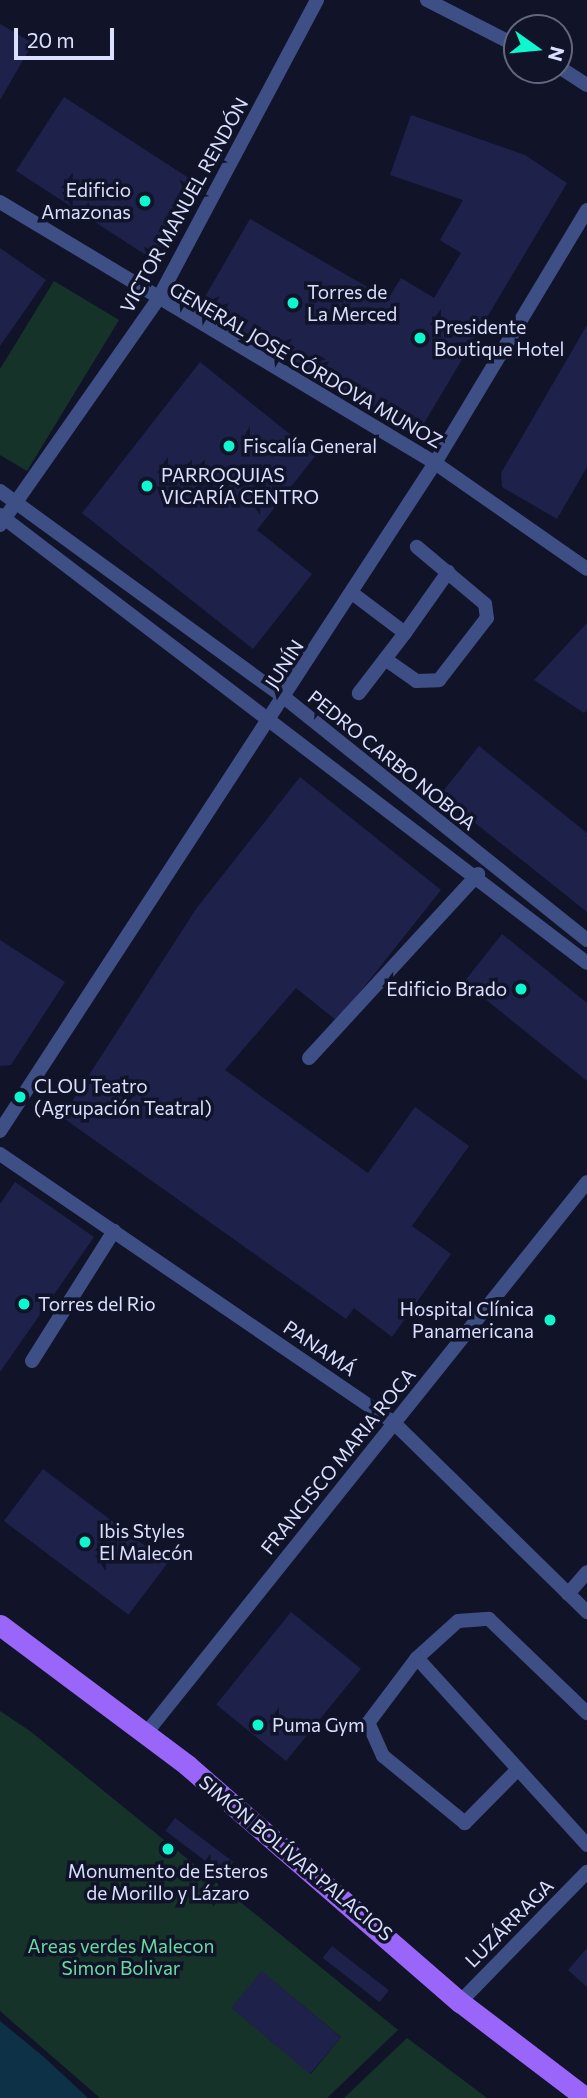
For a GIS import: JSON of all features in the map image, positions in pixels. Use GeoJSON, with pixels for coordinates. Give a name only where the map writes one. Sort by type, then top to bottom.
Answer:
{"type":"FeatureCollection","features":[{"type":"Feature","properties":{"kind":"main road","name":"SIMÓN BOLÍVAR PALACIOS"},"geometry":{"type":"LineString","coordinates":[[0,1625],[147,1732],[460,2002],[586,2098]]}},
{"type":"Feature","properties":{"kind":"street","name":"VICTOR MANUEL RENDÓN"},"geometry":{"type":"LineString","coordinates":[[2,520],[157,301],[317,0]]}},
{"type":"Feature","properties":{"kind":"street"},"geometry":{"type":"LineString","coordinates":[[427,0],[503,39]]}},
{"type":"Feature","properties":{"kind":"street","name":"GENERAL JOSE CÓRDOVA MUNOZ"},"geometry":{"type":"LineString","coordinates":[[0,202],[157,301],[435,463],[587,569]]}},
{"type":"Feature","properties":{"kind":"street","name":"JUNÍN"},"geometry":{"type":"LineString","coordinates":[[0,1130],[272,719],[435,463],[587,210]]}},
{"type":"Feature","properties":{"kind":"street","name":"PEDRO CARBO NOBOA"},"geometry":{"type":"LineString","coordinates":[[0,491],[285,698],[587,940]]}},
{"type":"Feature","properties":{"kind":"street","name":"PEDRO CARBO NOBOA"},"geometry":{"type":"LineString","coordinates":[[2,520],[478,874],[587,963]]}},
{"type":"Feature","properties":{"kind":"street"},"geometry":{"type":"LineString","coordinates":[[385,659],[416,681],[439,680],[487,618],[485,604],[417,547]]}},
{"type":"Feature","properties":{"kind":"street"},"geometry":{"type":"LineString","coordinates":[[359,693],[448,572]]}},
{"type":"Feature","properties":{"kind":"street"},"geometry":{"type":"LineString","coordinates":[[352,593],[405,633]]}},
{"type":"Feature","properties":{"kind":"street"},"geometry":{"type":"LineString","coordinates":[[309,1058],[478,874]]}},
{"type":"Feature","properties":{"kind":"street","name":"PANAMÁ"},"geometry":{"type":"LineString","coordinates":[[0,1154],[393,1422],[587,1612]]}},
{"type":"Feature","properties":{"kind":"street","name":"FRANCISCO MARIA ROCA"},"geometry":{"type":"LineString","coordinates":[[147,1732],[587,1182]]}},
{"type":"Feature","properties":{"kind":"street"},"geometry":{"type":"LineString","coordinates":[[32,1361],[114,1231]]}},
{"type":"Feature","properties":{"kind":"street"},"geometry":{"type":"LineString","coordinates":[[568,1594],[587,1572]]}},
{"type":"Feature","properties":{"kind":"street"},"geometry":{"type":"LineString","coordinates":[[517,1769],[466,1823],[383,1756],[368,1723],[417,1658],[458,1621],[489,1619],[587,1713]]}},
{"type":"Feature","properties":{"kind":"street"},"geometry":{"type":"LineString","coordinates":[[417,1658],[587,1845]]}},
{"type":"Feature","properties":{"kind":"street","name":"LUZÁRRAGA"},"geometry":{"type":"LineString","coordinates":[[460,2002],[587,1872]]}},
{"type":"Feature","properties":{"kind":"green space"},"geometry":{"type":"Polygon","coordinates":[[[54,281],[119,320],[27,471],[0,455],[0,369],[54,281]]]}},
{"type":"Feature","properties":{"kind":"green space","name":"Areas verdes Malecon Simon Bolivar"},"geometry":{"type":"Polygon","coordinates":[[[0,1711],[30,1731],[398,2030],[327,2098],[100,2098],[0,2011],[0,1711]],[[262,1972],[232,2008],[311,2074],[341,2037],[262,1972]]]}},
{"type":"Feature","properties":{"kind":"green space"},"geometry":{"type":"Polygon","coordinates":[[[407,2038],[487,2098],[344,2098],[407,2038]]]}},
{"type":"Feature","properties":{"kind":"water"},"geometry":{"type":"Polygon","coordinates":[[[0,2021],[45,2058],[88,2098],[0,2098],[0,2021]]]}},
{"type":"Feature","properties":{"kind":"building"},"geometry":{"type":"Polygon","coordinates":[[[0,24],[33,43],[0,100],[0,24]]]}},
{"type":"Feature","properties":{"kind":"building"},"geometry":{"type":"Polygon","coordinates":[[[64,97],[201,186],[153,260],[16,171],[64,97]]]}},
{"type":"Feature","properties":{"kind":"building"},"geometry":{"type":"Polygon","coordinates":[[[411,115],[525,155],[567,183],[417,435],[199,307],[250,219],[388,299],[401,278],[434,298],[461,253],[440,240],[463,200],[390,175],[411,115]]]}},
{"type":"Feature","properties":{"kind":"building"},"geometry":{"type":"Polygon","coordinates":[[[0,248],[46,280],[0,346],[0,248]]]}},
{"type":"Feature","properties":{"kind":"building"},"geometry":{"type":"Polygon","coordinates":[[[587,325],[587,467],[557,519],[502,487],[501,473],[587,325]]]}},
{"type":"Feature","properties":{"kind":"building"},"geometry":{"type":"Polygon","coordinates":[[[200,362],[316,455],[257,530],[312,574],[253,649],[82,513],[200,362]]]}},
{"type":"Feature","properties":{"kind":"building"},"geometry":{"type":"Polygon","coordinates":[[[587,623],[587,710],[584,713],[534,680],[587,623]]]}},
{"type":"Feature","properties":{"kind":"building"},"geometry":{"type":"Polygon","coordinates":[[[479,746],[587,833],[587,912],[440,795],[479,746]]]}},
{"type":"Feature","properties":{"kind":"building"},"geometry":{"type":"Polygon","coordinates":[[[300,777],[441,890],[337,1021],[296,988],[225,1070],[368,1173],[415,1107],[469,1146],[412,1226],[451,1254],[392,1337],[354,1308],[346,1319],[62,1117],[196,909],[300,777]]]}},
{"type":"Feature","properties":{"kind":"building","name":"Edificio Brado"},"geometry":{"type":"Polygon","coordinates":[[[502,934],[587,1003],[587,1081],[464,982],[502,934]]]}},
{"type":"Feature","properties":{"kind":"building"},"geometry":{"type":"Polygon","coordinates":[[[0,940],[65,982],[11,1065],[0,1066],[0,940]]]}},
{"type":"Feature","properties":{"kind":"building","name":"Torres del Rio"},"geometry":{"type":"Polygon","coordinates":[[[15,1182],[94,1237],[0,1372],[0,1204],[15,1182]]]}},
{"type":"Feature","properties":{"kind":"building","name":"Ibis Styles El Malecón"},"geometry":{"type":"Polygon","coordinates":[[[43,1469],[168,1563],[128,1615],[4,1521],[43,1469]]]}},
{"type":"Feature","properties":{"kind":"building"},"geometry":{"type":"Polygon","coordinates":[[[291,1612],[361,1669],[286,1761],[216,1704],[291,1612]]]}},
{"type":"Feature","properties":{"kind":"building"},"geometry":{"type":"Polygon","coordinates":[[[175,1818],[233,1862],[224,1875],[165,1831],[175,1818]]]}},
{"type":"Feature","properties":{"kind":"building"},"geometry":{"type":"Polygon","coordinates":[[[332,1946],[389,1990],[380,2002],[323,1958],[332,1946]]]}},
{"type":"Feature","properties":{"kind":"building"},"geometry":{"type":"Polygon","coordinates":[[[587,1948],[587,1987],[568,1970],[587,1948]]]}},
{"type":"Feature","properties":{"kind":"building"},"geometry":{"type":"Polygon","coordinates":[[[262,1971],[341,2037],[310,2074],[231,2008],[262,1971]]]}},
{"type":"Feature","properties":{"kind":"place","name":"Edificio Amazonas"},"geometry":{"type":"Point","coordinates":[145,201]}},
{"type":"Feature","properties":{"kind":"place","name":"Torres de La Merced"},"geometry":{"type":"Point","coordinates":[293,303]}},
{"type":"Feature","properties":{"kind":"place","name":"Presidente Boutique Hotel"},"geometry":{"type":"Point","coordinates":[420,338]}},
{"type":"Feature","properties":{"kind":"place","name":"Fiscalía General"},"geometry":{"type":"Point","coordinates":[229,446]}},
{"type":"Feature","properties":{"kind":"place","name":"PARROQUIAS VICARÍA CENTRO"},"geometry":{"type":"Point","coordinates":[147,486]}},
{"type":"Feature","properties":{"kind":"place","name":"Edificio Brado"},"geometry":{"type":"Point","coordinates":[521,989]}},
{"type":"Feature","properties":{"kind":"place","name":"CLOU Teatro (Agrupación Teatral)"},"geometry":{"type":"Point","coordinates":[20,1097]}},
{"type":"Feature","properties":{"kind":"place","name":"Torres del Rio"},"geometry":{"type":"Point","coordinates":[24,1304]}},
{"type":"Feature","properties":{"kind":"place","name":"Hospital Clínica Panamericana"},"geometry":{"type":"Point","coordinates":[550,1320]}},
{"type":"Feature","properties":{"kind":"place","name":"Ibis Styles El Malecón"},"geometry":{"type":"Point","coordinates":[85,1542]}},
{"type":"Feature","properties":{"kind":"place","name":"Puma Gym"},"geometry":{"type":"Point","coordinates":[258,1725]}},
{"type":"Feature","properties":{"kind":"place","name":"Monumento de Esteros de Morillo y Lázaro"},"geometry":{"type":"Point","coordinates":[168,1849]}}]}
